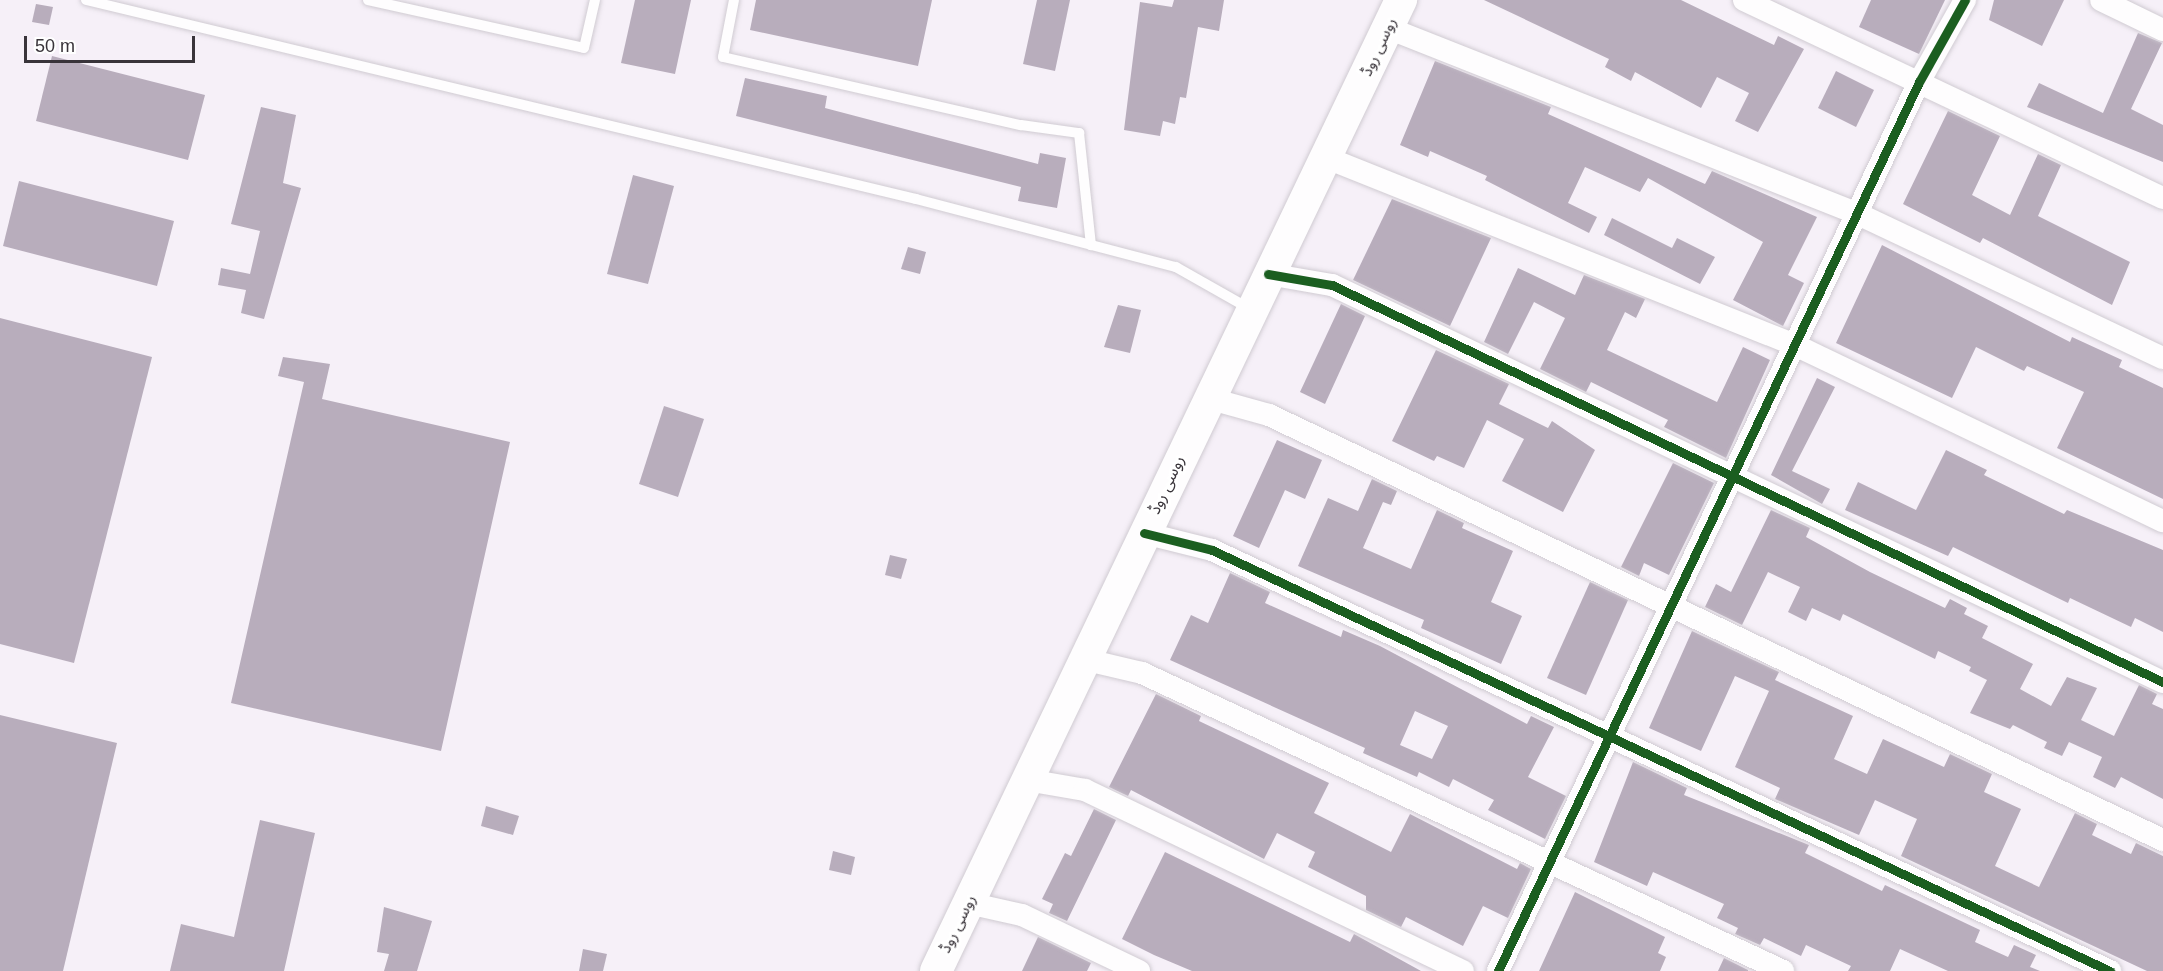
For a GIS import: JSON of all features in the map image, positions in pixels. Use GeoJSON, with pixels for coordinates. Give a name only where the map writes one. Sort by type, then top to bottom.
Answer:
{"type":"FeatureCollection","features":[{"type":"Feature","properties":{"kind":"main road","name":"روسی روڈ"},"geometry":{"type":"LineString","coordinates":[[936,971],[1087,660],[1250,309],[1327,158],[1394,14]]}},
{"type":"Feature","properties":{"kind":"street"},"geometry":{"type":"LineString","coordinates":[[1744,0],[2163,198]]}},
{"type":"Feature","properties":{"kind":"street"},"geometry":{"type":"LineString","coordinates":[[1498,971],[1551,863],[1606,734],[1734,479],[1919,82],[1965,0]]}},
{"type":"Feature","properties":{"kind":"street"},"geometry":{"type":"LineString","coordinates":[[2101,0],[2163,30]]}},
{"type":"Feature","properties":{"kind":"street"},"geometry":{"type":"LineString","coordinates":[[1394,14],[1858,214],[2163,358]]}},
{"type":"Feature","properties":{"kind":"street"},"geometry":{"type":"LineString","coordinates":[[1327,158],[1795,345],[2163,521]]}},
{"type":"Feature","properties":{"kind":"street"},"geometry":{"type":"LineString","coordinates":[[1268,274],[1332,285],[2163,682]]}},
{"type":"Feature","properties":{"kind":"street"},"geometry":{"type":"LineString","coordinates":[[1208,398],[1269,415],[1671,604],[2163,840]]}},
{"type":"Feature","properties":{"kind":"street"},"geometry":{"type":"LineString","coordinates":[[1144,533],[1212,550],[2110,971]]}},
{"type":"Feature","properties":{"kind":"street"},"geometry":{"type":"LineString","coordinates":[[1087,660],[1142,673],[1783,971]]}},
{"type":"Feature","properties":{"kind":"street"},"geometry":{"type":"LineString","coordinates":[[1027,780],[1085,790],[1463,971]]}},
{"type":"Feature","properties":{"kind":"street"},"geometry":{"type":"LineString","coordinates":[[968,903],[1022,915],[1139,971]]}},
{"type":"Feature","properties":{"kind":"lane"},"geometry":{"type":"LineString","coordinates":[[86,0],[1176,267],[1250,309]]}},
{"type":"Feature","properties":{"kind":"lane"},"geometry":{"type":"LineString","coordinates":[[368,0],[584,48],[595,0]]}},
{"type":"Feature","properties":{"kind":"lane"},"geometry":{"type":"LineString","coordinates":[[734,0],[723,57],[1022,125],[1079,133],[1091,245]]}},
{"type":"Feature","properties":{"kind":"building"},"geometry":{"type":"Polygon","coordinates":[[[635,0],[691,0],[675,74],[621,63],[635,0]]]}},
{"type":"Feature","properties":{"kind":"building"},"geometry":{"type":"Polygon","coordinates":[[[756,0],[932,0],[918,66],[750,30],[756,0]]]}},
{"type":"Feature","properties":{"kind":"building"},"geometry":{"type":"Polygon","coordinates":[[[1037,0],[1070,0],[1055,71],[1023,64],[1037,0]]]}},
{"type":"Feature","properties":{"kind":"building"},"geometry":{"type":"Polygon","coordinates":[[[1174,0],[1224,0],[1219,31],[1198,27],[1186,98],[1180,97],[1175,124],[1163,121],[1160,136],[1124,130],[1140,2],[1172,7],[1174,0]]]}},
{"type":"Feature","properties":{"kind":"building"},"geometry":{"type":"Polygon","coordinates":[[[1484,0],[1681,0],[1774,45],[1778,36],[1804,49],[1758,132],[1735,121],[1749,93],[1717,77],[1701,108],[1635,72],[1631,81],[1605,67],[1609,59],[1484,0]]]}},
{"type":"Feature","properties":{"kind":"building"},"geometry":{"type":"Polygon","coordinates":[[[1871,0],[1945,0],[1919,54],[1859,27],[1871,0]]]}},
{"type":"Feature","properties":{"kind":"building"},"geometry":{"type":"Polygon","coordinates":[[[1994,0],[2064,0],[2042,46],[1989,20],[1994,0]]]}},
{"type":"Feature","properties":{"kind":"building"},"geometry":{"type":"Polygon","coordinates":[[[36,4],[53,7],[49,25],[32,22],[36,4]]]}},
{"type":"Feature","properties":{"kind":"building"},"geometry":{"type":"Polygon","coordinates":[[[2138,33],[2162,43],[2131,109],[2163,125],[2163,162],[2027,107],[2039,83],[2103,113],[2138,33]]]}},
{"type":"Feature","properties":{"kind":"building"},"geometry":{"type":"Polygon","coordinates":[[[52,56],[205,95],[188,160],[36,121],[52,56]]]}},
{"type":"Feature","properties":{"kind":"building"},"geometry":{"type":"Polygon","coordinates":[[[1435,61],[1551,107],[1548,114],[1705,184],[1712,171],[1817,217],[1788,275],[1804,283],[1783,326],[1733,300],[1763,242],[1648,178],[1640,192],[1585,167],[1568,203],[1597,217],[1589,233],[1485,180],[1487,176],[1430,151],[1428,157],[1400,145],[1435,61]]]}},
{"type":"Feature","properties":{"kind":"building"},"geometry":{"type":"Polygon","coordinates":[[[1836,71],[1874,90],[1856,127],[1818,108],[1836,71]]]}},
{"type":"Feature","properties":{"kind":"building"},"geometry":{"type":"Polygon","coordinates":[[[745,78],[827,96],[825,108],[1038,164],[1040,153],[1066,158],[1057,208],[1018,201],[1021,187],[736,116],[745,78]]]}},
{"type":"Feature","properties":{"kind":"building"},"geometry":{"type":"Polygon","coordinates":[[[261,107],[296,115],[283,183],[301,188],[264,319],[241,313],[246,290],[218,285],[221,268],[250,274],[260,231],[231,224],[261,107]]]}},
{"type":"Feature","properties":{"kind":"building"},"geometry":{"type":"Polygon","coordinates":[[[1948,111],[2000,136],[1972,195],[2010,215],[2038,154],[2061,165],[2038,216],[2130,262],[2112,305],[1983,238],[1980,243],[1903,204],[1948,111]]]}},
{"type":"Feature","properties":{"kind":"building"},"geometry":{"type":"Polygon","coordinates":[[[633,175],[674,186],[648,284],[607,274],[633,175]]]}},
{"type":"Feature","properties":{"kind":"building"},"geometry":{"type":"Polygon","coordinates":[[[19,181],[174,221],[157,286],[3,246],[19,181]]]}},
{"type":"Feature","properties":{"kind":"building"},"geometry":{"type":"Polygon","coordinates":[[[1392,199],[1491,238],[1450,326],[1353,280],[1392,199]]]}},
{"type":"Feature","properties":{"kind":"building"},"geometry":{"type":"Polygon","coordinates":[[[1612,218],[1672,248],[1677,238],[1715,257],[1700,284],[1604,235],[1612,218]]]}},
{"type":"Feature","properties":{"kind":"building"},"geometry":{"type":"Polygon","coordinates":[[[1882,245],[2070,342],[2072,337],[2122,360],[2119,367],[2163,388],[2163,499],[2057,448],[2084,392],[2027,366],[2024,371],[1976,347],[1952,398],[1836,343],[1882,245]]]}},
{"type":"Feature","properties":{"kind":"building"},"geometry":{"type":"Polygon","coordinates":[[[908,247],[926,252],[920,274],[901,269],[908,247]]]}},
{"type":"Feature","properties":{"kind":"building"},"geometry":{"type":"Polygon","coordinates":[[[1518,268],[1575,295],[1584,275],[1645,299],[1636,318],[1625,312],[1607,350],[1717,402],[1743,347],[1770,360],[1726,458],[1664,427],[1668,420],[1591,382],[1586,392],[1540,369],[1565,318],[1534,302],[1508,354],[1484,342],[1518,268]]]}},
{"type":"Feature","properties":{"kind":"building"},"geometry":{"type":"Polygon","coordinates":[[[1341,304],[1365,316],[1325,404],[1300,392],[1341,304]]]}},
{"type":"Feature","properties":{"kind":"building"},"geometry":{"type":"Polygon","coordinates":[[[1118,305],[1141,310],[1130,353],[1104,347],[1118,305]]]}},
{"type":"Feature","properties":{"kind":"building"},"geometry":{"type":"Polygon","coordinates":[[[0,318],[152,357],[74,663],[0,644],[0,318]]]}},
{"type":"Feature","properties":{"kind":"building"},"geometry":{"type":"Polygon","coordinates":[[[1436,350],[1509,384],[1499,404],[1548,428],[1552,421],[1595,450],[1563,512],[1502,481],[1524,439],[1487,420],[1464,468],[1437,456],[1434,461],[1392,441],[1436,350]]]}},
{"type":"Feature","properties":{"kind":"building"},"geometry":{"type":"Polygon","coordinates":[[[283,357],[330,364],[322,399],[510,442],[441,751],[231,703],[304,382],[278,376],[283,357]]]}},
{"type":"Feature","properties":{"kind":"building"},"geometry":{"type":"Polygon","coordinates":[[[1817,378],[1835,387],[1792,471],[1830,489],[1822,504],[1771,475],[1817,378]]]}},
{"type":"Feature","properties":{"kind":"building"},"geometry":{"type":"Polygon","coordinates":[[[664,406],[704,419],[678,497],[639,484],[664,406]]]}},
{"type":"Feature","properties":{"kind":"building"},"geometry":{"type":"Polygon","coordinates":[[[1277,440],[1322,460],[1305,499],[1285,490],[1259,548],[1233,536],[1277,440]]]}},
{"type":"Feature","properties":{"kind":"building"},"geometry":{"type":"Polygon","coordinates":[[[1946,450],[1987,470],[1984,475],[2064,514],[2067,510],[2163,550],[2163,632],[2135,618],[2131,627],[2070,598],[2068,603],[1953,547],[1948,556],[1845,510],[1858,482],[1916,510],[1946,450]]]}},
{"type":"Feature","properties":{"kind":"building"},"geometry":{"type":"Polygon","coordinates":[[[1673,463],[1714,483],[1669,575],[1644,563],[1639,576],[1621,567],[1673,463]]]}},
{"type":"Feature","properties":{"kind":"building"},"geometry":{"type":"Polygon","coordinates":[[[1372,479],[1397,491],[1391,505],[1383,502],[1363,548],[1411,569],[1437,510],[1464,523],[1462,528],[1513,551],[1491,602],[1522,616],[1501,664],[1421,628],[1424,620],[1298,566],[1328,498],[1358,511],[1372,479]]]}},
{"type":"Feature","properties":{"kind":"building"},"geometry":{"type":"Polygon","coordinates":[[[1771,510],[1810,528],[1806,537],[1870,572],[1945,608],[1950,599],[1967,608],[1964,614],[1988,626],[1982,638],[2033,664],[2020,689],[2051,706],[2067,677],[2097,688],[2081,720],[2114,736],[2139,685],[2157,694],[2152,704],[2163,709],[2163,799],[2121,777],[2115,788],[2093,777],[2102,757],[2069,742],[2062,756],[2044,748],[2047,742],[2013,725],[2010,729],[1970,713],[1987,680],[1969,671],[1971,667],[1938,651],[1935,659],[1843,614],[1840,621],[1812,608],[1806,621],[1788,612],[1800,587],[1768,572],[1742,625],[1705,607],[1716,584],[1731,592],[1771,510]]]}},
{"type":"Feature","properties":{"kind":"building"},"geometry":{"type":"Polygon","coordinates":[[[890,555],[907,559],[901,579],[885,575],[890,555]]]}},
{"type":"Feature","properties":{"kind":"building"},"geometry":{"type":"Polygon","coordinates":[[[1230,573],[1270,592],[1265,603],[1341,637],[1343,630],[1380,646],[1527,724],[1531,716],[1554,727],[1528,777],[1566,796],[1545,839],[1488,810],[1494,800],[1453,779],[1449,787],[1419,772],[1417,777],[1363,753],[1365,748],[1170,660],[1191,615],[1208,623],[1230,573]],[[1415,711],[1400,745],[1432,759],[1448,726],[1415,711]]]}},
{"type":"Feature","properties":{"kind":"building"},"geometry":{"type":"Polygon","coordinates":[[[1590,582],[1628,600],[1586,695],[1547,678],[1590,582]]]}},
{"type":"Feature","properties":{"kind":"building"},"geometry":{"type":"Polygon","coordinates":[[[1692,631],[1779,672],[1775,680],[1853,716],[1834,759],[1867,774],[1883,739],[1944,767],[1950,754],[1992,774],[1984,792],[2021,809],[1995,866],[2039,887],[2075,813],[2097,824],[2092,835],[2131,854],[2136,843],[2163,856],[2163,971],[2147,971],[1901,856],[1917,819],[1875,800],[1859,835],[1775,799],[1780,788],[1735,767],[1769,691],[1735,676],[1701,751],[1649,728],[1692,631]]]}},
{"type":"Feature","properties":{"kind":"building"},"geometry":{"type":"Polygon","coordinates":[[[1156,694],[1201,716],[1199,721],[1329,783],[1314,813],[1391,852],[1410,814],[1517,869],[1520,863],[1531,869],[1508,918],[1483,906],[1463,946],[1406,917],[1401,927],[1366,910],[1366,896],[1308,867],[1315,852],[1277,833],[1264,859],[1131,790],[1128,796],[1109,787],[1156,694]]]}},
{"type":"Feature","properties":{"kind":"building"},"geometry":{"type":"Polygon","coordinates":[[[0,715],[117,743],[63,971],[0,971],[0,715]]]}},
{"type":"Feature","properties":{"kind":"building"},"geometry":{"type":"Polygon","coordinates":[[[1633,762],[1687,788],[1684,795],[1809,845],[1805,853],[1882,891],[1885,885],[1980,930],[1975,942],[2008,957],[2014,945],[2036,955],[2030,967],[2040,971],[1948,971],[1900,949],[1890,971],[1848,971],[1851,966],[1806,945],[1801,956],[1764,938],[1760,945],[1735,934],[1738,928],[1717,918],[1724,904],[1653,872],[1647,886],[1594,862],[1633,762]]]}},
{"type":"Feature","properties":{"kind":"building"},"geometry":{"type":"Polygon","coordinates":[[[486,806],[519,816],[513,835],[481,826],[486,806]]]}},
{"type":"Feature","properties":{"kind":"building"},"geometry":{"type":"Polygon","coordinates":[[[1094,809],[1116,820],[1067,921],[1049,913],[1053,904],[1042,899],[1065,853],[1071,856],[1094,809]]]}},
{"type":"Feature","properties":{"kind":"building"},"geometry":{"type":"Polygon","coordinates":[[[260,820],[315,833],[284,971],[170,971],[181,924],[234,937],[260,820]]]}},
{"type":"Feature","properties":{"kind":"building"},"geometry":{"type":"Polygon","coordinates":[[[833,851],[855,857],[851,875],[829,870],[833,851]]]}},
{"type":"Feature","properties":{"kind":"building"},"geometry":{"type":"Polygon","coordinates":[[[1165,852],[1350,942],[1354,934],[1421,971],[1192,971],[1154,955],[1122,939],[1165,852]]]}},
{"type":"Feature","properties":{"kind":"building"},"geometry":{"type":"Polygon","coordinates":[[[1575,892],[1665,937],[1658,953],[1666,957],[1660,971],[1539,971],[1575,892]]]}},
{"type":"Feature","properties":{"kind":"building"},"geometry":{"type":"Polygon","coordinates":[[[384,907],[432,921],[417,971],[384,971],[389,954],[377,952],[384,907]]]}},
{"type":"Feature","properties":{"kind":"building"},"geometry":{"type":"Polygon","coordinates":[[[1038,937],[1091,963],[1087,971],[1022,971],[1038,937]]]}},
{"type":"Feature","properties":{"kind":"building"},"geometry":{"type":"Polygon","coordinates":[[[583,949],[607,954],[603,971],[579,971],[583,949]]]}},
{"type":"Feature","properties":{"kind":"building"},"geometry":{"type":"Polygon","coordinates":[[[1724,958],[1748,970],[1748,971],[1718,971],[1724,958]]]}},
{"type":"Feature","properties":{"kind":"cycle path"},"geometry":{"type":"LineString","coordinates":[[1498,971],[1919,82],[1965,0]]}},
{"type":"Feature","properties":{"kind":"cycle path"},"geometry":{"type":"LineString","coordinates":[[1268,274],[1332,285],[2163,682]]}},
{"type":"Feature","properties":{"kind":"cycle path"},"geometry":{"type":"LineString","coordinates":[[1144,533],[1212,550],[2110,971]]}}]}
